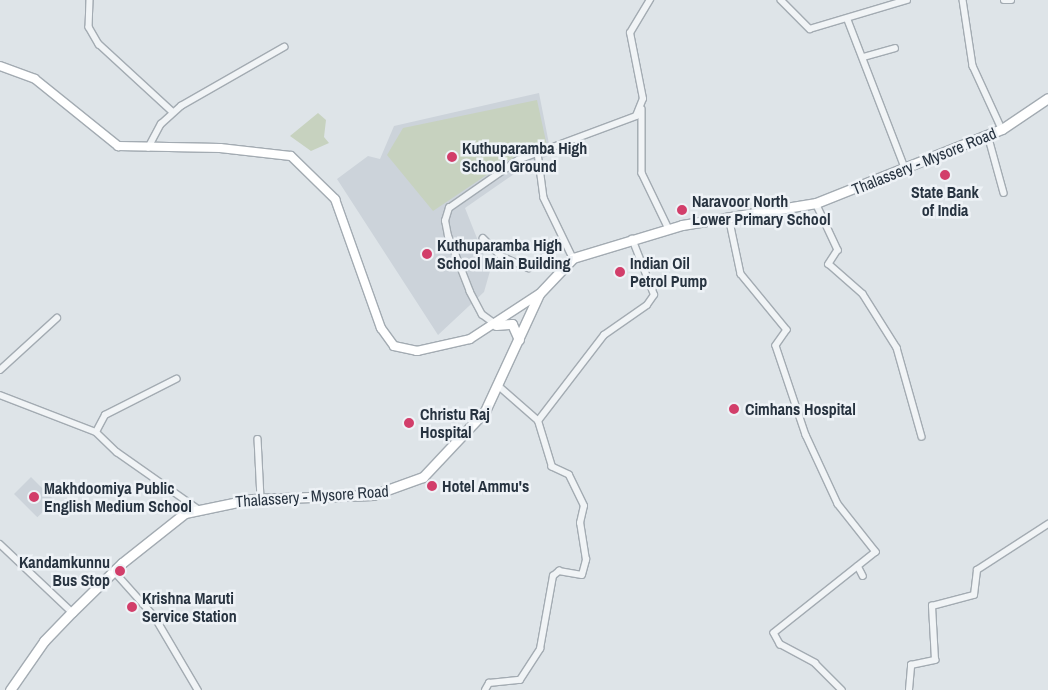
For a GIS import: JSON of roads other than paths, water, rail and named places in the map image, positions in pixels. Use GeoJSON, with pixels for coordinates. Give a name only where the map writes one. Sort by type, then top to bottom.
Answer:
{"type":"FeatureCollection","features":[{"type":"Feature","properties":{"kind":"main road"},"geometry":{"type":"LineString","coordinates":[[0,66],[35,79],[118,146],[220,148],[291,156],[335,199],[381,328],[394,346],[417,350],[445,346],[496,325],[539,294]]}},
{"type":"Feature","properties":{"kind":"main road","name":"Thalassery - Mysore Road"},"geometry":{"type":"LineString","coordinates":[[10,690],[44,641],[114,571],[160,530],[198,509],[261,498],[373,495],[406,485],[447,456],[485,411],[526,328],[539,294],[563,266],[573,258],[669,229],[816,203],[906,170],[1002,129],[1048,98]]}},
{"type":"Feature","properties":{"kind":"main road"},"geometry":{"type":"LineString","coordinates":[[509,316],[519,317],[526,328]]}},
{"type":"Feature","properties":{"kind":"main road"},"geometry":{"type":"LineString","coordinates":[[496,325],[515,326],[519,343]]}},
{"type":"Feature","properties":{"kind":"street"},"geometry":{"type":"LineString","coordinates":[[90,0],[89,27],[99,44],[173,112]]}},
{"type":"Feature","properties":{"kind":"street"},"geometry":{"type":"LineString","coordinates":[[650,0],[630,33],[642,109],[640,166],[669,229]]}},
{"type":"Feature","properties":{"kind":"street"},"geometry":{"type":"LineString","coordinates":[[781,0],[810,29],[848,20],[907,0]]}},
{"type":"Feature","properties":{"kind":"street"},"geometry":{"type":"LineString","coordinates":[[963,0],[973,66],[1002,129]]}},
{"type":"Feature","properties":{"kind":"street"},"geometry":{"type":"LineString","coordinates":[[1004,0],[1011,0]]}},
{"type":"Feature","properties":{"kind":"street"},"geometry":{"type":"LineString","coordinates":[[848,20],[864,57],[906,170]]}},
{"type":"Feature","properties":{"kind":"street"},"geometry":{"type":"LineString","coordinates":[[148,148],[173,112],[198,94],[284,47]]}},
{"type":"Feature","properties":{"kind":"street"},"geometry":{"type":"LineString","coordinates":[[864,57],[894,48]]}},
{"type":"Feature","properties":{"kind":"street"},"geometry":{"type":"LineString","coordinates":[[496,325],[475,305],[445,221],[449,208],[493,173],[538,153],[626,121],[642,109]]}},
{"type":"Feature","properties":{"kind":"street"},"geometry":{"type":"LineString","coordinates":[[988,135],[1004,193]]}},
{"type":"Feature","properties":{"kind":"street"},"geometry":{"type":"LineString","coordinates":[[538,153],[544,198],[573,258]]}},
{"type":"Feature","properties":{"kind":"street"},"geometry":{"type":"LineString","coordinates":[[816,203],[838,250],[829,264],[863,294],[897,348],[922,437]]}},
{"type":"Feature","properties":{"kind":"street"},"geometry":{"type":"LineString","coordinates":[[729,217],[742,274],[787,330],[776,346],[814,452],[838,504],[876,552],[774,633],[780,644],[815,663],[842,690]]}},
{"type":"Feature","properties":{"kind":"street"},"geometry":{"type":"LineString","coordinates":[[483,238],[501,256],[528,268],[544,257],[563,266]]}},
{"type":"Feature","properties":{"kind":"street"},"geometry":{"type":"LineString","coordinates":[[538,421],[604,334],[647,305],[654,295],[632,239]]}},
{"type":"Feature","properties":{"kind":"street"},"geometry":{"type":"LineString","coordinates":[[0,370],[57,318]]}},
{"type":"Feature","properties":{"kind":"street"},"geometry":{"type":"LineString","coordinates":[[96,432],[105,415],[176,378]]}},
{"type":"Feature","properties":{"kind":"street"},"geometry":{"type":"LineString","coordinates":[[485,690],[489,683],[515,684],[536,658],[556,572],[583,574],[580,514],[584,506],[569,475],[552,467],[538,421],[498,386]]}},
{"type":"Feature","properties":{"kind":"street"},"geometry":{"type":"LineString","coordinates":[[0,395],[96,432],[117,452],[198,509]]}},
{"type":"Feature","properties":{"kind":"street"},"geometry":{"type":"LineString","coordinates":[[258,439],[261,498]]}},
{"type":"Feature","properties":{"kind":"street"},"geometry":{"type":"LineString","coordinates":[[909,690],[911,665],[935,660],[932,606],[974,595],[977,570],[1048,524]]}},
{"type":"Feature","properties":{"kind":"street"},"geometry":{"type":"LineString","coordinates":[[0,544],[72,612]]}},
{"type":"Feature","properties":{"kind":"street"},"geometry":{"type":"LineString","coordinates":[[858,566],[863,576]]}},
{"type":"Feature","properties":{"kind":"street"},"geometry":{"type":"LineString","coordinates":[[114,571],[155,617],[198,690]]}},
{"type":"Feature","properties":{"kind":"place","name":"Kuthuparamba High School Ground"},"geometry":{"type":"Point","coordinates":[452,157]}},
{"type":"Feature","properties":{"kind":"place","name":"State Bank of India"},"geometry":{"type":"Point","coordinates":[945,175]}},
{"type":"Feature","properties":{"kind":"place","name":"Naravoor North Lower Primary School"},"geometry":{"type":"Point","coordinates":[682,210]}},
{"type":"Feature","properties":{"kind":"place","name":"Kuthuparamba High School Main Building"},"geometry":{"type":"Point","coordinates":[427,254]}},
{"type":"Feature","properties":{"kind":"place","name":"Indian Oil Petrol Pump"},"geometry":{"type":"Point","coordinates":[620,272]}},
{"type":"Feature","properties":{"kind":"place","name":"Cimhans Hospital"},"geometry":{"type":"Point","coordinates":[734,409]}},
{"type":"Feature","properties":{"kind":"place","name":"Christu Raj Hospital"},"geometry":{"type":"Point","coordinates":[409,423]}},
{"type":"Feature","properties":{"kind":"place","name":"Hotel Ammu's"},"geometry":{"type":"Point","coordinates":[432,486]}},
{"type":"Feature","properties":{"kind":"place","name":"Makhdoomiya Public English Medium School"},"geometry":{"type":"Point","coordinates":[34,497]}},
{"type":"Feature","properties":{"kind":"place","name":"Kandamkunnu Bus Stop"},"geometry":{"type":"Point","coordinates":[120,571]}},
{"type":"Feature","properties":{"kind":"place","name":"Krishna Maruti Service Station"},"geometry":{"type":"Point","coordinates":[132,607]}}]}
